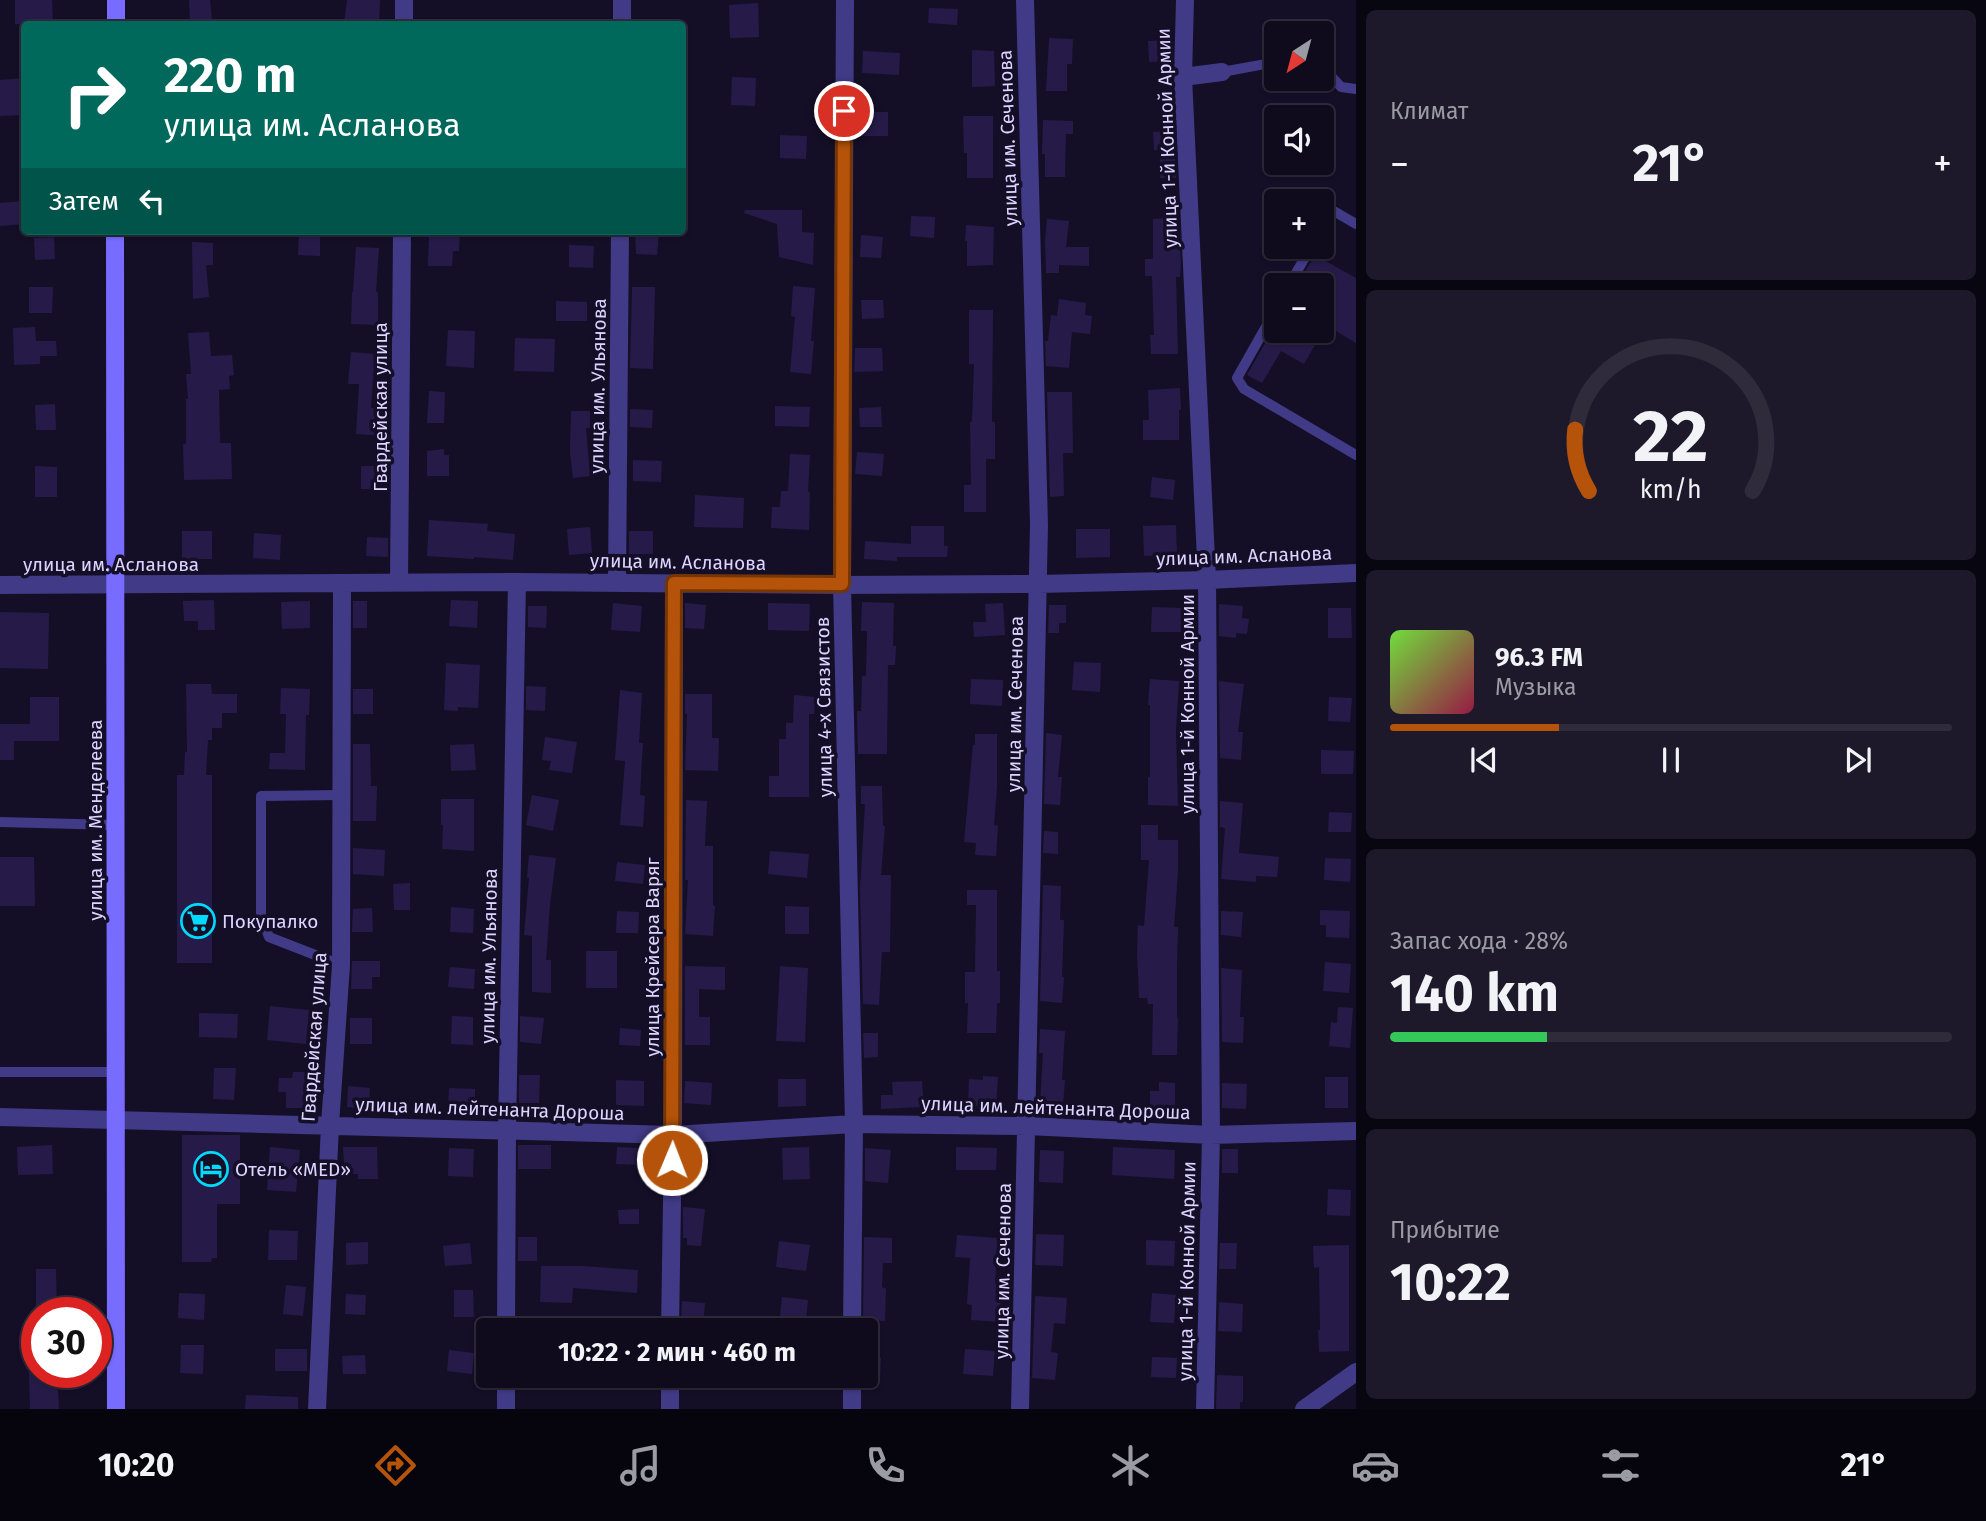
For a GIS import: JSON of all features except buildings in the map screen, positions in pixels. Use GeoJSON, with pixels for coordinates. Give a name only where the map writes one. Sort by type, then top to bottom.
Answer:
{"type":"FeatureCollection","features":[{"type":"Feature","properties":{"kind":"main road"},"geometry":{"type":"LineString","coordinates":[[116,0],[116,21]]}},
{"type":"Feature","properties":{"kind":"main road","name":"улица им. Менделеева"},"geometry":{"type":"LineString","coordinates":[[115,235],[116,1409]]}},
{"type":"Feature","properties":{"kind":"street"},"geometry":{"type":"LineString","coordinates":[[404,0],[404,21]]}},
{"type":"Feature","properties":{"kind":"street"},"geometry":{"type":"LineString","coordinates":[[622,0],[622,21]]}},
{"type":"Feature","properties":{"kind":"street","name":"улица 4-х Связистов"},"geometry":{"type":"LineString","coordinates":[[845,0],[842,584],[854,1124],[852,1318]]}},
{"type":"Feature","properties":{"kind":"street","name":"улица им. Сеченова"},"geometry":{"type":"LineString","coordinates":[[1020,1409],[1039,525],[1025,0]]}},
{"type":"Feature","properties":{"kind":"street","name":"улица 1-й Конной Армии"},"geometry":{"type":"LineString","coordinates":[[1185,0],[1182,77],[1207,580],[1211,1135],[1205,1409]]}},
{"type":"Feature","properties":{"kind":"street"},"geometry":{"type":"LineString","coordinates":[[1182,77],[1222,72]]}},
{"type":"Feature","properties":{"kind":"street","name":"Гвардейская улица"},"geometry":{"type":"LineString","coordinates":[[399,582],[402,235]]}},
{"type":"Feature","properties":{"kind":"street","name":"улица им. Ульянова"},"geometry":{"type":"LineString","coordinates":[[617,583],[620,235]]}},
{"type":"Feature","properties":{"kind":"street","name":"улица им. Асланова"},"geometry":{"type":"LineString","coordinates":[[0,585],[399,582],[1038,584],[1356,573]]}},
{"type":"Feature","properties":{"kind":"street","name":"улица им. Ульянова"},"geometry":{"type":"LineString","coordinates":[[506,1318],[517,582]]}},
{"type":"Feature","properties":{"kind":"street","name":"Гвардейская улица"},"geometry":{"type":"LineString","coordinates":[[317,1409],[330,1125],[341,965],[342,583]]}},
{"type":"Feature","properties":{"kind":"street","name":"улица Крейсера Варяг"},"geometry":{"type":"LineString","coordinates":[[670,1318],[674,583]]}},
{"type":"Feature","properties":{"kind":"street","name":"улица им. лейтенанта Дороша"},"geometry":{"type":"LineString","coordinates":[[0,1116],[673,1135],[854,1124],[1028,1126],[1211,1135],[1356,1131]]}},
{"type":"Feature","properties":{"kind":"street"},"geometry":{"type":"LineString","coordinates":[[1304,1409],[1356,1372]]}},
{"type":"Feature","properties":{"kind":"street"},"geometry":{"type":"LineString","coordinates":[[506,1388],[506,1409]]}},
{"type":"Feature","properties":{"kind":"street"},"geometry":{"type":"LineString","coordinates":[[670,1388],[670,1409]]}},
{"type":"Feature","properties":{"kind":"street"},"geometry":{"type":"LineString","coordinates":[[852,1388],[852,1409]]}},
{"type":"Feature","properties":{"kind":"lane"},"geometry":{"type":"LineString","coordinates":[[1222,72],[1264,64]]}},
{"type":"Feature","properties":{"kind":"lane"},"geometry":{"type":"LineString","coordinates":[[1334,79],[1341,87],[1356,89]]}},
{"type":"Feature","properties":{"kind":"lane"},"geometry":{"type":"LineString","coordinates":[[1334,211],[1356,224]]}},
{"type":"Feature","properties":{"kind":"lane"},"geometry":{"type":"LineString","coordinates":[[1264,330],[1237,378],[1244,389],[1356,455]]}},
{"type":"Feature","properties":{"kind":"lane"},"geometry":{"type":"LineString","coordinates":[[340,794],[261,796],[260,815],[261,915],[269,937],[341,965]]}},
{"type":"Feature","properties":{"kind":"lane"},"geometry":{"type":"LineString","coordinates":[[0,822],[116,825]]}},
{"type":"Feature","properties":{"kind":"lane"},"geometry":{"type":"LineString","coordinates":[[0,1072],[116,1073]]}},
{"type":"Feature","properties":{"kind":"place","name":"Покупалко"},"geometry":{"type":"Point","coordinates":[198,921]}},
{"type":"Feature","properties":{"kind":"place","name":"Отель «MED»"},"geometry":{"type":"Point","coordinates":[211,1169]}},
{"type":"Feature","properties":{"kind":"route"},"geometry":{"type":"LineString","coordinates":[[672,1160],[674,583],[842,584],[844,111]]}}]}
